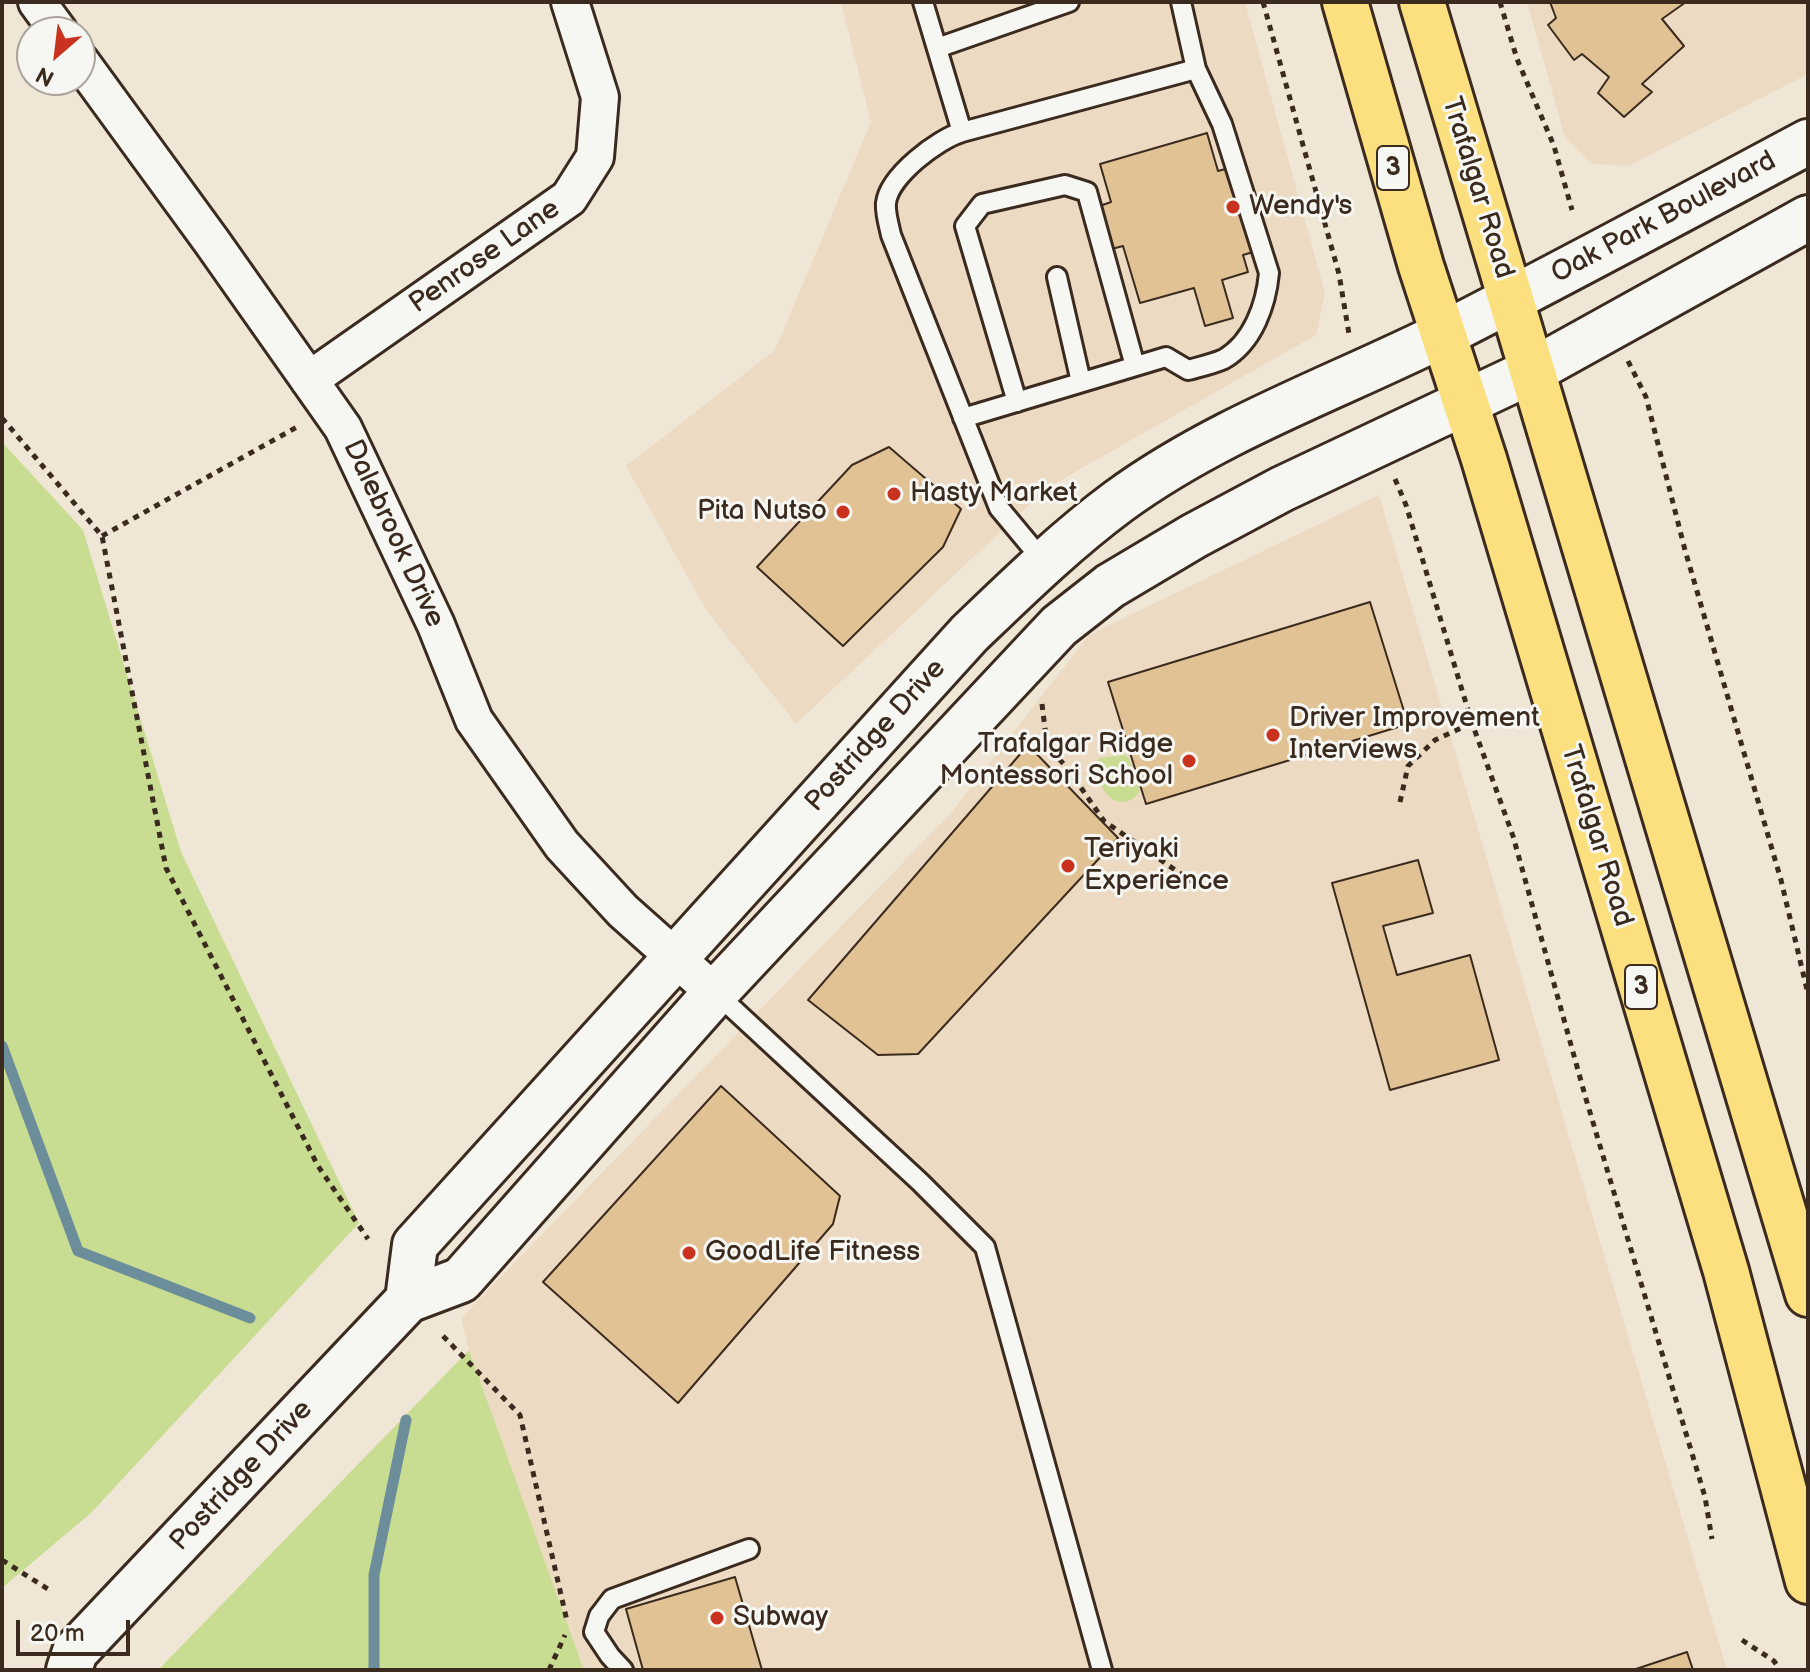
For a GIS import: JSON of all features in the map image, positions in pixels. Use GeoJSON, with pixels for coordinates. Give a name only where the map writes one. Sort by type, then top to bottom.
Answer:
{"type":"FeatureCollection","features":[{"type":"Feature","properties":{"kind":"main road","name":"Trafalgar Road"},"geometry":{"type":"LineString","coordinates":[[1345,2],[1421,266],[1478,316],[1498,387],[1808,1294]]}},
{"type":"Feature","properties":{"kind":"main road","name":"Trafalgar Road"},"geometry":{"type":"LineString","coordinates":[[1422,2],[1478,316],[1807,1577]]}},
{"type":"Feature","properties":{"kind":"street","name":"Penrose Lane"},"geometry":{"type":"LineString","coordinates":[[309,380],[569,198],[595,157],[600,97],[570,2]]}},
{"type":"Feature","properties":{"kind":"street","name":"Dalebrook Drive"},"geometry":{"type":"LineString","coordinates":[[96,83],[343,428],[436,625],[474,720],[562,845],[623,911],[715,993]]}},
{"type":"Feature","properties":{"kind":"street","name":"Oak Park Boulevard"},"geometry":{"type":"LineString","coordinates":[[1478,316],[1808,142]]}},
{"type":"Feature","properties":{"kind":"street"},"geometry":{"type":"LineString","coordinates":[[1498,387],[1808,218]]}},
{"type":"Feature","properties":{"kind":"street","name":"Postridge Drive"},"geometry":{"type":"LineString","coordinates":[[408,1300],[415,1245],[969,634],[1044,562],[1121,500],[1200,451],[1280,409],[1362,374],[1478,316]]}},
{"type":"Feature","properties":{"kind":"street","name":"Postridge Drive"},"geometry":{"type":"LineString","coordinates":[[34,1670],[72,1661],[408,1300],[461,1280],[715,993],[1008,678],[1069,618],[1110,586],[1194,536],[1282,489],[1498,387]]}},
{"type":"Feature","properties":{"kind":"lane"},"geometry":{"type":"LineString","coordinates":[[923,2],[962,132]]}},
{"type":"Feature","properties":{"kind":"lane"},"geometry":{"type":"LineString","coordinates":[[937,48],[1069,2]]}},
{"type":"Feature","properties":{"kind":"lane"},"geometry":{"type":"LineString","coordinates":[[963,418],[1166,357],[1188,370],[1223,359],[1245,342],[1267,297],[1269,273],[1222,124],[1196,69],[1181,2]]}},
{"type":"Feature","properties":{"kind":"lane"},"geometry":{"type":"LineString","coordinates":[[1044,562],[999,508],[891,235],[886,206],[889,193],[914,162],[949,136],[1196,69]]}},
{"type":"Feature","properties":{"kind":"lane"},"geometry":{"type":"LineString","coordinates":[[1017,402],[965,226],[982,204],[1065,185],[1087,192],[1135,366]]}},
{"type":"Feature","properties":{"kind":"lane"},"geometry":{"type":"LineString","coordinates":[[1057,277],[1081,382]]}},
{"type":"Feature","properties":{"kind":"lane"},"geometry":{"type":"LineString","coordinates":[[715,993],[926,1187],[985,1247],[1102,1670]]}},
{"type":"Feature","properties":{"kind":"lane"},"geometry":{"type":"LineString","coordinates":[[623,1670],[594,1632],[599,1616],[612,1599],[749,1549]]}},
{"type":"Feature","properties":{"kind":"path"},"geometry":{"type":"LineString","coordinates":[[1263,2],[1339,274],[1351,341]]}},
{"type":"Feature","properties":{"kind":"path"},"geometry":{"type":"LineString","coordinates":[[1500,2],[1517,59],[1554,146],[1572,210]]}},
{"type":"Feature","properties":{"kind":"path"},"geometry":{"type":"LineString","coordinates":[[1642,386],[1685,550],[1781,880],[1808,994]]}},
{"type":"Feature","properties":{"kind":"path"},"geometry":{"type":"LineString","coordinates":[[102,536],[330,409]]}},
{"type":"Feature","properties":{"kind":"path"},"geometry":{"type":"LineString","coordinates":[[2,418],[102,536],[166,868],[318,1166],[368,1239]]}},
{"type":"Feature","properties":{"kind":"path"},"geometry":{"type":"LineString","coordinates":[[1393,474],[1406,505],[1472,723],[1513,836],[1586,1099],[1705,1497],[1712,1539]]}},
{"type":"Feature","properties":{"kind":"path"},"geometry":{"type":"LineString","coordinates":[[1042,703],[1047,745],[1104,821],[1197,885]]}},
{"type":"Feature","properties":{"kind":"path"},"geometry":{"type":"LineString","coordinates":[[1400,802],[1408,766],[1435,740],[1472,723]]}},
{"type":"Feature","properties":{"kind":"path"},"geometry":{"type":"LineString","coordinates":[[443,1336],[520,1415],[568,1627],[549,1670]]}},
{"type":"Feature","properties":{"kind":"path"},"geometry":{"type":"LineString","coordinates":[[2,1560],[51,1591]]}},
{"type":"Feature","properties":{"kind":"path"},"geometry":{"type":"LineString","coordinates":[[1742,1640],[1774,1661],[1780,1670]]}},
{"type":"Feature","properties":{"kind":"shaded area"},"geometry":{"type":"Polygon","coordinates":[[[841,2],[1245,2],[1325,293],[1316,335],[1047,488],[796,724],[706,610],[626,466],[775,350],[871,122],[841,2]]]}},
{"type":"Feature","properties":{"kind":"shaded area"},"geometry":{"type":"Polygon","coordinates":[[[1527,2],[1808,2],[1808,74],[1628,166],[1591,164],[1565,138],[1527,2]]]}},
{"type":"Feature","properties":{"kind":"shaded area"},"geometry":{"type":"Polygon","coordinates":[[[1379,495],[1727,1670],[584,1670],[469,1350],[461,1318],[950,814],[1089,635],[1379,495]]]}},
{"type":"Feature","properties":{"kind":"green space"},"geometry":{"type":"Polygon","coordinates":[[[2,442],[83,530],[181,852],[359,1223],[91,1513],[2,1588],[2,442]]]}},
{"type":"Feature","properties":{"kind":"green space"},"geometry":{"type":"Polygon","coordinates":[[[1125,755],[1129,758],[1140,791],[1128,801],[1118,802],[1105,792],[1095,765],[1099,758],[1125,755]]]}},
{"type":"Feature","properties":{"kind":"green space"},"geometry":{"type":"Polygon","coordinates":[[[469,1350],[584,1670],[158,1670],[469,1350]]]}},
{"type":"Feature","properties":{"kind":"building"},"geometry":{"type":"Polygon","coordinates":[[[1550,2],[1686,2],[1662,19],[1684,46],[1642,84],[1652,92],[1624,117],[1598,93],[1609,77],[1582,54],[1574,60],[1548,25],[1556,18],[1550,2]]]}},
{"type":"Feature","properties":{"kind":"building"},"geometry":{"type":"Polygon","coordinates":[[[1207,133],[1218,171],[1245,164],[1270,247],[1243,255],[1248,272],[1222,280],[1233,318],[1205,326],[1194,288],[1140,303],[1123,246],[1104,251],[1091,209],[1111,202],[1100,164],[1207,133]]]}},
{"type":"Feature","properties":{"kind":"building"},"geometry":{"type":"Polygon","coordinates":[[[889,447],[961,509],[943,547],[843,646],[757,567],[852,465],[889,447]]]}},
{"type":"Feature","properties":{"kind":"building"},"geometry":{"type":"Polygon","coordinates":[[[1370,602],[1408,724],[1146,804],[1108,682],[1370,602]]]}},
{"type":"Feature","properties":{"kind":"building"},"geometry":{"type":"Polygon","coordinates":[[[1028,745],[1118,838],[918,1054],[878,1055],[808,1000],[1028,745]]]}},
{"type":"Feature","properties":{"kind":"building"},"geometry":{"type":"Polygon","coordinates":[[[1418,860],[1433,913],[1383,926],[1397,975],[1470,955],[1499,1060],[1390,1090],[1332,883],[1418,860]]]}},
{"type":"Feature","properties":{"kind":"building","name":"GoodLife Fitness"},"geometry":{"type":"Polygon","coordinates":[[[721,1086],[840,1196],[833,1224],[678,1403],[543,1282],[721,1086]]]}},
{"type":"Feature","properties":{"kind":"building"},"geometry":{"type":"Polygon","coordinates":[[[735,1577],[762,1670],[643,1670],[626,1609],[735,1577]]]}},
{"type":"Feature","properties":{"kind":"building"},"geometry":{"type":"Polygon","coordinates":[[[1687,1652],[1693,1670],[1633,1670],[1687,1652]]]}},
{"type":"Feature","properties":{"kind":"waterway"},"geometry":{"type":"LineString","coordinates":[[2,1046],[78,1251],[250,1318]]}},
{"type":"Feature","properties":{"kind":"waterway"},"geometry":{"type":"LineString","coordinates":[[374,1670],[374,1575],[406,1420]]}},
{"type":"Feature","properties":{"kind":"place","name":"Wendy's"},"geometry":{"type":"Point","coordinates":[1233,207]}},
{"type":"Feature","properties":{"kind":"place","name":"Hasty Market"},"geometry":{"type":"Point","coordinates":[894,494]}},
{"type":"Feature","properties":{"kind":"place","name":"Pita Nutso"},"geometry":{"type":"Point","coordinates":[843,512]}},
{"type":"Feature","properties":{"kind":"place","name":"Driver Improvement Interviews"},"geometry":{"type":"Point","coordinates":[1273,735]}},
{"type":"Feature","properties":{"kind":"place","name":"Trafalgar Ridge Montessori School"},"geometry":{"type":"Point","coordinates":[1189,761]}},
{"type":"Feature","properties":{"kind":"place","name":"Teriyaki Experience"},"geometry":{"type":"Point","coordinates":[1068,866]}},
{"type":"Feature","properties":{"kind":"place","name":"GoodLife Fitness"},"geometry":{"type":"Point","coordinates":[689,1253]}},
{"type":"Feature","properties":{"kind":"place","name":"Subway"},"geometry":{"type":"Point","coordinates":[717,1618]}}]}
